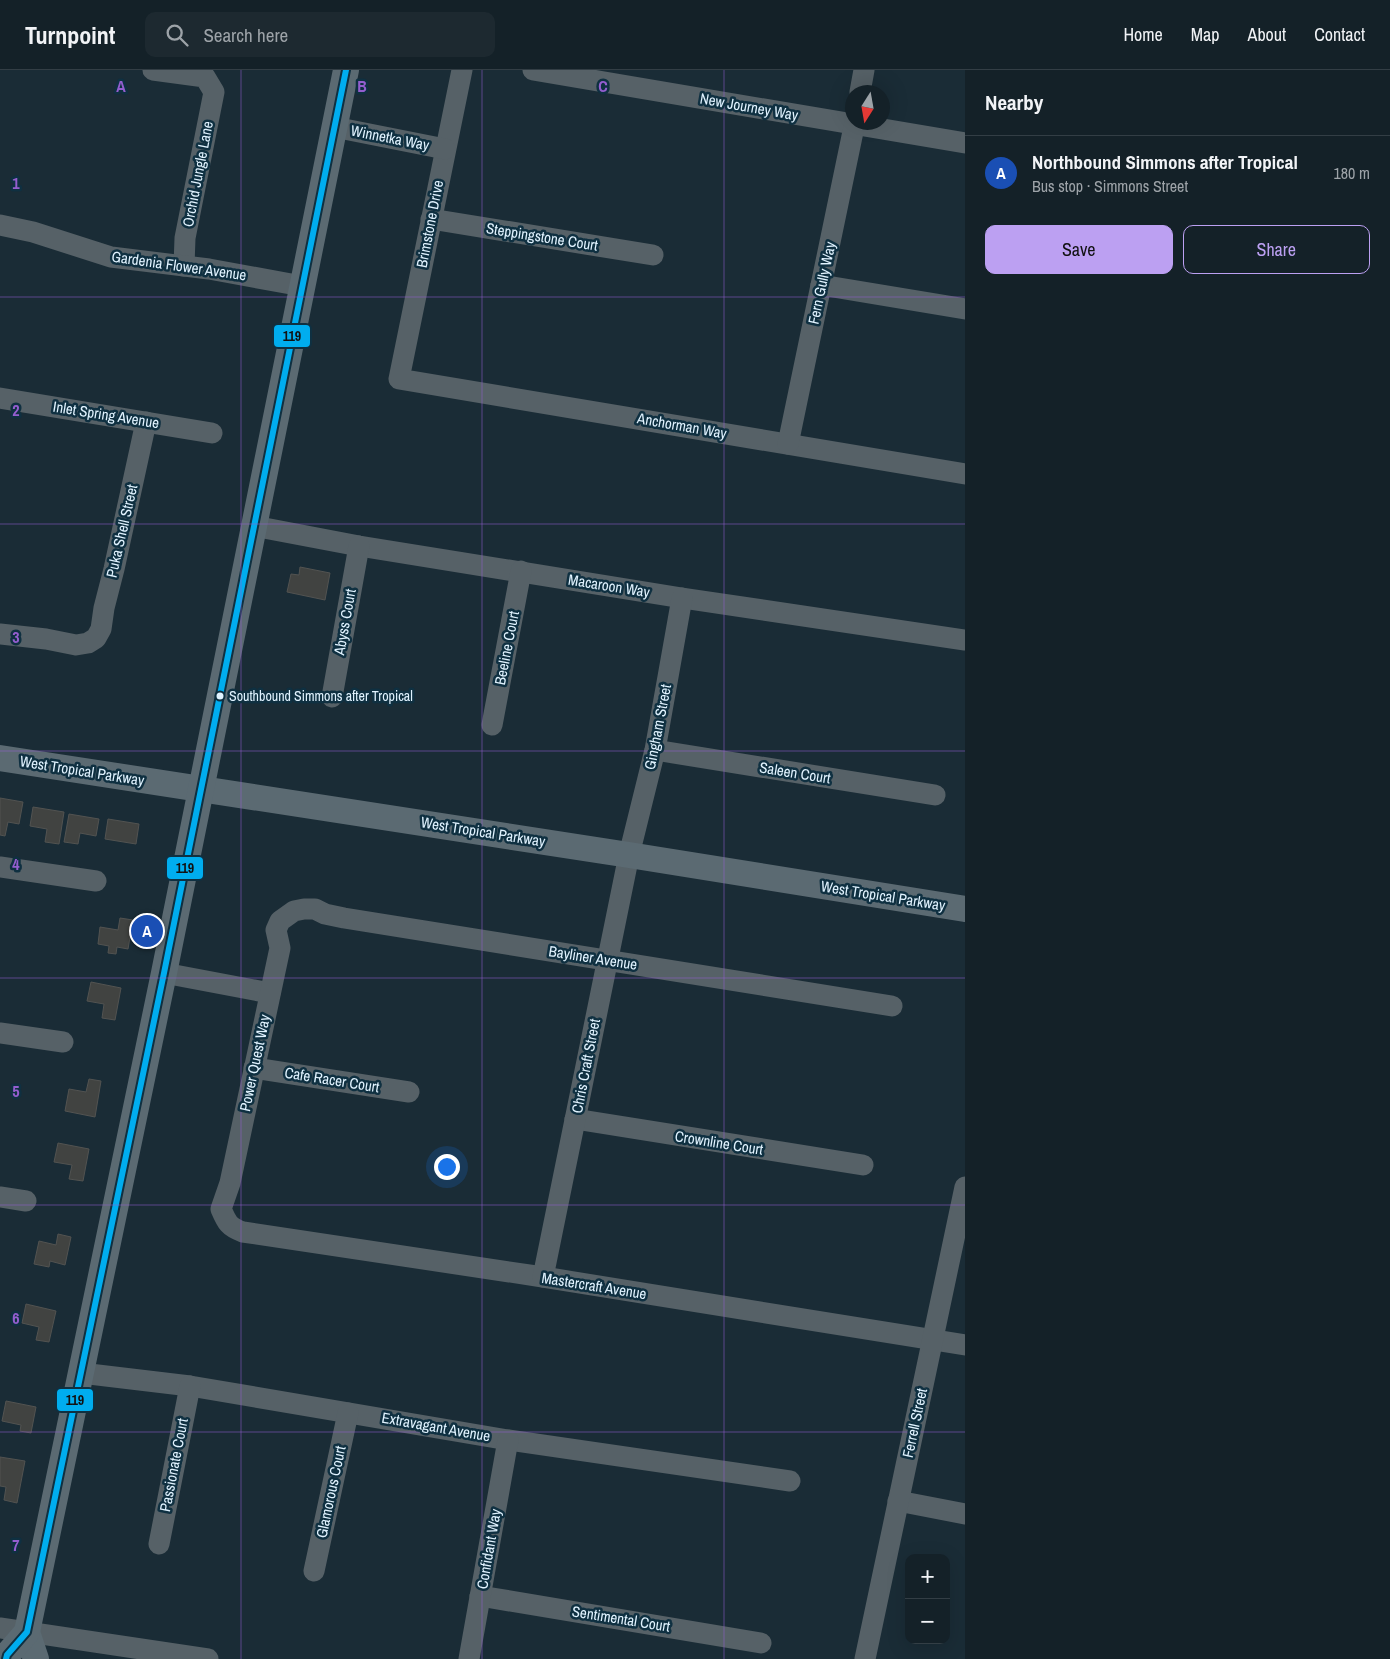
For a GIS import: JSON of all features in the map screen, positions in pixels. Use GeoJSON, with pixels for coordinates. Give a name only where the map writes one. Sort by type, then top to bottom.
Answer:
{"type":"FeatureCollection","features":[{"type":"Feature","properties":{"kind":"main road"},"geometry":{"type":"LineString","coordinates":[[6,1659],[7,1655],[27,1632],[164,973],[346,70]]}},
{"type":"Feature","properties":{"kind":"main road","name":"West Tropical Parkway"},"geometry":{"type":"LineString","coordinates":[[0,758],[965,909]]}},
{"type":"Feature","properties":{"kind":"main road"},"geometry":{"type":"LineString","coordinates":[[27,1632],[36,1659]]}},
{"type":"Feature","properties":{"kind":"street","name":"Orchid Jungle Lane"},"geometry":{"type":"LineString","coordinates":[[153,70],[205,77],[214,92],[185,238],[184,266]]}},
{"type":"Feature","properties":{"kind":"street","name":"Brimstone Drive"},"geometry":{"type":"LineString","coordinates":[[399,379],[462,70]]}},
{"type":"Feature","properties":{"kind":"street","name":"New Journey Way"},"geometry":{"type":"LineString","coordinates":[[533,70],[845,122]]}},
{"type":"Feature","properties":{"kind":"street"},"geometry":{"type":"LineString","coordinates":[[861,85],[864,70]]}},
{"type":"Feature","properties":{"kind":"street","name":"Winnetka Way"},"geometry":{"type":"LineString","coordinates":[[334,127],[445,149]]}},
{"type":"Feature","properties":{"kind":"street","name":"Fern Gully Way"},"geometry":{"type":"LineString","coordinates":[[788,444],[854,130]]}},
{"type":"Feature","properties":{"kind":"street","name":"New Journey Way"},"geometry":{"type":"LineString","coordinates":[[890,130],[965,143]]}},
{"type":"Feature","properties":{"kind":"street","name":"Steppingstone Court"},"geometry":{"type":"LineString","coordinates":[[431,219],[653,255]]}},
{"type":"Feature","properties":{"kind":"street","name":"Gardenia Flower Avenue"},"geometry":{"type":"LineString","coordinates":[[0,226],[32,232],[112,257],[209,269],[302,286]]}},
{"type":"Feature","properties":{"kind":"street"},"geometry":{"type":"LineString","coordinates":[[821,285],[965,309]]}},
{"type":"Feature","properties":{"kind":"street","name":"Anchorman Way"},"geometry":{"type":"LineString","coordinates":[[399,379],[965,474]]}},
{"type":"Feature","properties":{"kind":"street","name":"Inlet Spring Avenue"},"geometry":{"type":"LineString","coordinates":[[0,398],[212,433]]}},
{"type":"Feature","properties":{"kind":"street","name":"Puka Shell Street"},"geometry":{"type":"LineString","coordinates":[[0,634],[46,639],[76,645],[88,643],[96,638],[101,629],[104,608],[146,422]]}},
{"type":"Feature","properties":{"kind":"street","name":"Macaroon Way"},"geometry":{"type":"LineString","coordinates":[[254,526],[359,546],[682,598],[965,640]]}},
{"type":"Feature","properties":{"kind":"street","name":"Abyss Court"},"geometry":{"type":"LineString","coordinates":[[332,697],[359,546]]}},
{"type":"Feature","properties":{"kind":"street","name":"Beeline Court"},"geometry":{"type":"LineString","coordinates":[[492,725],[521,571]]}},
{"type":"Feature","properties":{"kind":"street","name":"Gingham Street"},"geometry":{"type":"LineString","coordinates":[[629,855],[655,750],[682,598]]}},
{"type":"Feature","properties":{"kind":"street","name":"Saleen Court"},"geometry":{"type":"LineString","coordinates":[[655,750],[935,795]]}},
{"type":"Feature","properties":{"kind":"street","name":"Chris Craft Street"},"geometry":{"type":"LineString","coordinates":[[544,1277],[606,960],[629,855]]}},
{"type":"Feature","properties":{"kind":"street"},"geometry":{"type":"LineString","coordinates":[[0,867],[96,881]]}},
{"type":"Feature","properties":{"kind":"street","name":"Bayliner Avenue"},"geometry":{"type":"LineString","coordinates":[[294,911],[315,909],[325,914],[344,918],[892,1006]]}},
{"type":"Feature","properties":{"kind":"street","name":"Power Quest Way"},"geometry":{"type":"LineString","coordinates":[[226,1221],[221,1209],[230,1183],[280,948],[276,930],[280,921],[294,911]]}},
{"type":"Feature","properties":{"kind":"street"},"geometry":{"type":"LineString","coordinates":[[164,973],[270,993]]}},
{"type":"Feature","properties":{"kind":"street"},"geometry":{"type":"LineString","coordinates":[[0,1033],[63,1042]]}},
{"type":"Feature","properties":{"kind":"street","name":"Cafe Racer Court"},"geometry":{"type":"LineString","coordinates":[[254,1068],[409,1092]]}},
{"type":"Feature","properties":{"kind":"street","name":"Crownline Court"},"geometry":{"type":"LineString","coordinates":[[575,1119],[863,1165]]}},
{"type":"Feature","properties":{"kind":"street","name":"Ferrell Street"},"geometry":{"type":"LineString","coordinates":[[865,1659],[965,1187]]}},
{"type":"Feature","properties":{"kind":"street"},"geometry":{"type":"LineString","coordinates":[[0,1197],[26,1201]]}},
{"type":"Feature","properties":{"kind":"street","name":"Mastercraft Avenue"},"geometry":{"type":"LineString","coordinates":[[226,1221],[232,1228],[243,1232],[544,1277],[965,1346]]}},
{"type":"Feature","properties":{"kind":"street","name":"Extravagant Avenue"},"geometry":{"type":"LineString","coordinates":[[81,1373],[190,1386],[508,1440],[790,1481]]}},
{"type":"Feature","properties":{"kind":"street","name":"Passionate Court"},"geometry":{"type":"LineString","coordinates":[[159,1544],[190,1386]]}},
{"type":"Feature","properties":{"kind":"street","name":"Glamorous Court"},"geometry":{"type":"LineString","coordinates":[[314,1571],[348,1412]]}},
{"type":"Feature","properties":{"kind":"street","name":"Confidant Way"},"geometry":{"type":"LineString","coordinates":[[469,1659],[508,1440]]}},
{"type":"Feature","properties":{"kind":"street"},"geometry":{"type":"LineString","coordinates":[[898,1501],[965,1514]]}},
{"type":"Feature","properties":{"kind":"street","name":"Sentimental Court"},"geometry":{"type":"LineString","coordinates":[[480,1596],[761,1643]]}},
{"type":"Feature","properties":{"kind":"street"},"geometry":{"type":"LineString","coordinates":[[0,1628],[131,1653],[208,1659]]}},
{"type":"Feature","properties":{"kind":"building"},"geometry":{"type":"Polygon","coordinates":[[[300,567],[330,573],[325,600],[287,592],[291,574],[299,575],[300,567]]]}},
{"type":"Feature","properties":{"kind":"building"},"geometry":{"type":"Polygon","coordinates":[[[0,798],[23,802],[19,824],[8,822],[5,836],[0,835],[0,798]]]}},
{"type":"Feature","properties":{"kind":"building"},"geometry":{"type":"Polygon","coordinates":[[[33,807],[64,812],[59,844],[45,842],[47,829],[30,826],[33,807]]]}},
{"type":"Feature","properties":{"kind":"building"},"geometry":{"type":"Polygon","coordinates":[[[69,814],[99,819],[96,836],[80,833],[78,844],[64,842],[69,814]]]}},
{"type":"Feature","properties":{"kind":"building"},"geometry":{"type":"Polygon","coordinates":[[[108,819],[139,824],[136,844],[105,839],[108,819]]]}},
{"type":"Feature","properties":{"kind":"building"},"geometry":{"type":"Polygon","coordinates":[[[120,918],[133,920],[128,949],[117,947],[116,954],[108,953],[109,946],[98,944],[100,927],[118,930],[120,918]]]}},
{"type":"Feature","properties":{"kind":"building"},"geometry":{"type":"Polygon","coordinates":[[[91,982],[121,988],[115,1020],[102,1018],[104,1004],[87,1001],[91,982]]]}},
{"type":"Feature","properties":{"kind":"building"},"geometry":{"type":"Polygon","coordinates":[[[89,1079],[101,1081],[95,1117],[65,1111],[69,1089],[86,1092],[89,1079]]]}},
{"type":"Feature","properties":{"kind":"building"},"geometry":{"type":"Polygon","coordinates":[[[58,1143],[89,1149],[83,1181],[69,1179],[72,1165],[54,1162],[58,1143]]]}},
{"type":"Feature","properties":{"kind":"building"},"geometry":{"type":"Polygon","coordinates":[[[58,1234],[71,1237],[65,1265],[50,1261],[49,1267],[34,1264],[39,1241],[56,1245],[58,1234]]]}},
{"type":"Feature","properties":{"kind":"building"},"geometry":{"type":"Polygon","coordinates":[[[26,1304],[56,1311],[49,1342],[36,1340],[39,1327],[22,1323],[26,1304]]]}},
{"type":"Feature","properties":{"kind":"building"},"geometry":{"type":"Polygon","coordinates":[[[6,1401],[36,1407],[31,1433],[20,1431],[21,1425],[2,1421],[6,1401]]]}},
{"type":"Feature","properties":{"kind":"building"},"geometry":{"type":"Polygon","coordinates":[[[0,1457],[25,1461],[17,1503],[4,1500],[6,1487],[0,1486],[0,1457]]]}},
{"type":"Feature","properties":{"kind":"transit line","name":"119"},"geometry":{"type":"LineString","coordinates":[[6,1659],[7,1655],[27,1632],[164,973],[346,70]]}},
{"type":"Feature","properties":{"kind":"place","name":"Southbound Simmons after Tropical"},"geometry":{"type":"Point","coordinates":[220,696]}},
{"type":"Feature","properties":{"kind":"place","name":"Northbound Simmons after Tropical"},"geometry":{"type":"Point","coordinates":[147,931]}}]}
